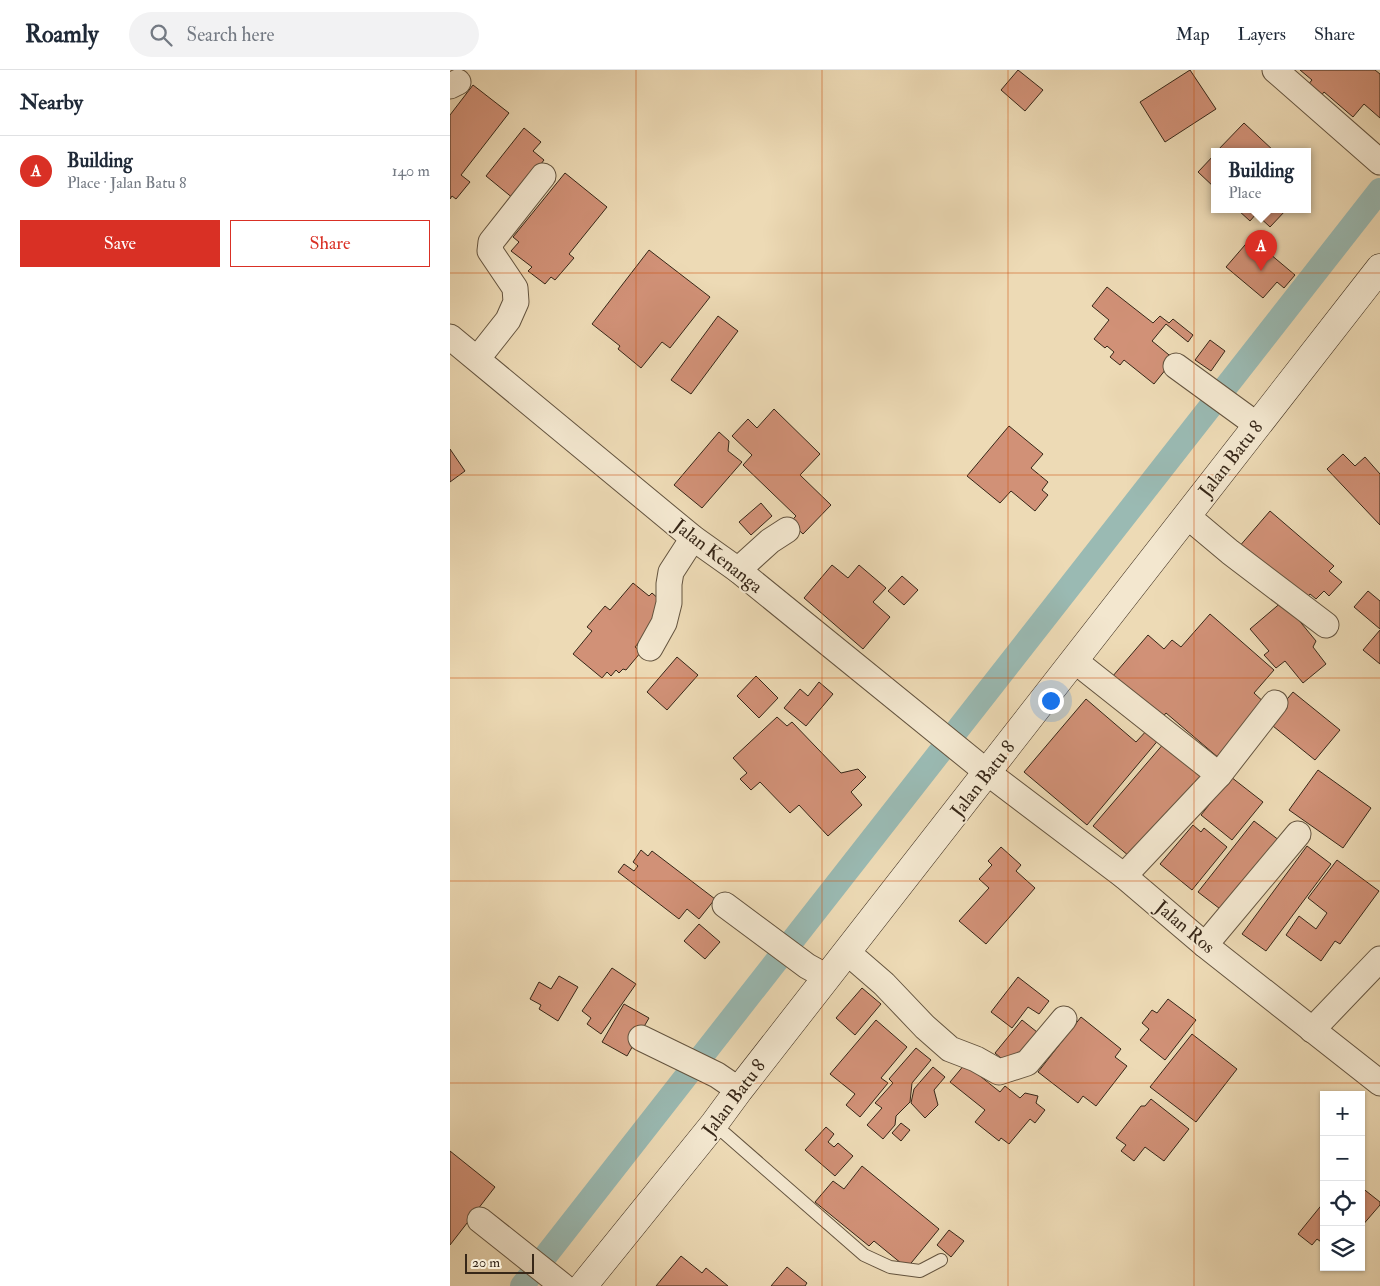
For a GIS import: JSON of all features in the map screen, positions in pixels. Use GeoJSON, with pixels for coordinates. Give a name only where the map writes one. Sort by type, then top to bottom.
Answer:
{"type":"FeatureCollection","features":[{"type":"Feature","properties":{"kind":"street"},"geometry":{"type":"LineString","coordinates":[[1275,70],[1379,160]]}},
{"type":"Feature","properties":{"kind":"street"},"geometry":{"type":"LineString","coordinates":[[478,358],[508,320],[516,302],[515,288],[490,251],[492,242],[543,176]]}},
{"type":"Feature","properties":{"kind":"street","name":"Jalan Batu 8"},"geometry":{"type":"LineString","coordinates":[[583,1286],[714,1124],[728,1082],[817,972],[847,952],[980,766],[1075,661],[1187,516],[1247,418],[1380,269]]}},
{"type":"Feature","properties":{"kind":"street","name":"Jalan Kenanga"},"geometry":{"type":"LineString","coordinates":[[450,337],[478,358],[693,538],[738,570],[980,766]]}},
{"type":"Feature","properties":{"kind":"street"},"geometry":{"type":"LineString","coordinates":[[1176,366],[1247,418]]}},
{"type":"Feature","properties":{"kind":"street"},"geometry":{"type":"LineString","coordinates":[[1187,516],[1230,552],[1326,625]]}},
{"type":"Feature","properties":{"kind":"street"},"geometry":{"type":"LineString","coordinates":[[738,570],[770,541],[787,530]]}},
{"type":"Feature","properties":{"kind":"street"},"geometry":{"type":"LineString","coordinates":[[650,648],[664,623],[669,603],[671,572],[693,538]]}},
{"type":"Feature","properties":{"kind":"street"},"geometry":{"type":"LineString","coordinates":[[1075,661],[1219,775]]}},
{"type":"Feature","properties":{"kind":"street"},"geometry":{"type":"LineString","coordinates":[[1124,876],[1219,775],[1275,702]]}},
{"type":"Feature","properties":{"kind":"street","name":"Jalan Ros"},"geometry":{"type":"LineString","coordinates":[[980,766],[1124,876],[1205,945],[1380,1084]]}},
{"type":"Feature","properties":{"kind":"street"},"geometry":{"type":"LineString","coordinates":[[1205,945],[1298,834]]}},
{"type":"Feature","properties":{"kind":"street"},"geometry":{"type":"LineString","coordinates":[[725,905],[817,972]]}},
{"type":"Feature","properties":{"kind":"street"},"geometry":{"type":"LineString","coordinates":[[847,952],[884,984],[925,1028],[950,1049],[976,1058],[999,1072],[1026,1063],[1064,1019]]}},
{"type":"Feature","properties":{"kind":"street"},"geometry":{"type":"LineString","coordinates":[[1312,1030],[1380,959]]}},
{"type":"Feature","properties":{"kind":"street"},"geometry":{"type":"LineString","coordinates":[[641,1038],[728,1082]]}},
{"type":"Feature","properties":{"kind":"street"},"geometry":{"type":"LineString","coordinates":[[480,1220],[556,1280]]}},
{"type":"Feature","properties":{"kind":"lane"},"geometry":{"type":"LineString","coordinates":[[714,1124],[864,1255],[890,1267],[920,1272],[941,1260]]}},
{"type":"Feature","properties":{"kind":"building"},"geometry":{"type":"Polygon","coordinates":[[[1018,70],[1043,90],[1025,111],[1001,90],[1018,70]]]}},
{"type":"Feature","properties":{"kind":"building"},"geometry":{"type":"Polygon","coordinates":[[[1190,70],[1216,109],[1165,142],[1140,102],[1190,70]]]}},
{"type":"Feature","properties":{"kind":"building"},"geometry":{"type":"Polygon","coordinates":[[[1300,70],[1375,70],[1380,74],[1380,118],[1364,104],[1353,117],[1324,92],[1320,97],[1307,86],[1312,80],[1300,70]]]}},
{"type":"Feature","properties":{"kind":"building"},"geometry":{"type":"Polygon","coordinates":[[[473,85],[509,113],[461,175],[470,182],[456,199],[452,196],[450,199],[450,115],[473,85]]]}},
{"type":"Feature","properties":{"kind":"building"},"geometry":{"type":"Polygon","coordinates":[[[1244,123],[1271,148],[1220,148],[1244,123]]]}},
{"type":"Feature","properties":{"kind":"building"},"geometry":{"type":"Polygon","coordinates":[[[524,128],[541,142],[533,151],[544,160],[514,199],[486,176],[524,128]]]}},
{"type":"Feature","properties":{"kind":"building"},"geometry":{"type":"Polygon","coordinates":[[[1211,158],[1211,184],[1198,172],[1211,158]]]}},
{"type":"Feature","properties":{"kind":"building"},"geometry":{"type":"Polygon","coordinates":[[[565,173],[607,207],[569,254],[574,258],[555,280],[551,277],[545,284],[528,271],[532,267],[511,251],[519,242],[513,237],[565,173]]]}},
{"type":"Feature","properties":{"kind":"building"},"geometry":{"type":"Polygon","coordinates":[[[1241,213],[1283,213],[1270,227],[1256,214],[1250,221],[1241,213]]]}},
{"type":"Feature","properties":{"kind":"building"},"geometry":{"type":"Polygon","coordinates":[[[1251,238],[1295,275],[1284,288],[1277,282],[1263,298],[1226,267],[1251,238]]]}},
{"type":"Feature","properties":{"kind":"building"},"geometry":{"type":"Polygon","coordinates":[[[649,250],[710,297],[670,348],[662,342],[641,368],[618,349],[620,346],[592,324],[649,250]]]}},
{"type":"Feature","properties":{"kind":"building"},"geometry":{"type":"Polygon","coordinates":[[[1107,287],[1153,323],[1160,316],[1169,323],[1173,319],[1193,335],[1188,342],[1166,324],[1152,341],[1174,359],[1154,384],[1124,360],[1120,365],[1110,357],[1114,352],[1107,346],[1105,348],[1094,339],[1109,320],[1092,306],[1107,287]]]}},
{"type":"Feature","properties":{"kind":"building"},"geometry":{"type":"Polygon","coordinates":[[[718,316],[738,331],[691,394],[671,380],[718,316]]]}},
{"type":"Feature","properties":{"kind":"building"},"geometry":{"type":"Polygon","coordinates":[[[1210,340],[1225,351],[1211,371],[1195,360],[1210,340]]]}},
{"type":"Feature","properties":{"kind":"building"},"geometry":{"type":"Polygon","coordinates":[[[774,409],[820,454],[800,475],[831,505],[803,534],[790,522],[796,516],[743,465],[752,455],[732,436],[748,419],[757,428],[774,409]]]}},
{"type":"Feature","properties":{"kind":"building"},"geometry":{"type":"Polygon","coordinates":[[[1009,426],[1043,454],[1031,468],[1048,482],[1042,490],[1048,495],[1035,511],[1011,491],[1000,503],[967,476],[1009,426]]]}},
{"type":"Feature","properties":{"kind":"building"},"geometry":{"type":"Polygon","coordinates":[[[719,432],[729,441],[728,451],[742,462],[702,508],[674,485],[719,432]]]}},
{"type":"Feature","properties":{"kind":"building"},"geometry":{"type":"Polygon","coordinates":[[[450,449],[465,471],[450,482],[450,449]]]}},
{"type":"Feature","properties":{"kind":"building"},"geometry":{"type":"Polygon","coordinates":[[[1343,454],[1355,466],[1365,457],[1380,474],[1380,525],[1327,469],[1343,454]]]}},
{"type":"Feature","properties":{"kind":"building"},"geometry":{"type":"Polygon","coordinates":[[[761,503],[772,516],[751,535],[739,522],[761,503]]]}},
{"type":"Feature","properties":{"kind":"building"},"geometry":{"type":"Polygon","coordinates":[[[1270,511],[1334,566],[1329,571],[1342,582],[1329,596],[1324,591],[1316,599],[1310,594],[1302,604],[1238,548],[1270,511]]]}},
{"type":"Feature","properties":{"kind":"building"},"geometry":{"type":"Polygon","coordinates":[[[832,565],[848,578],[859,565],[886,588],[873,602],[890,617],[863,649],[804,598],[832,565]]]}},
{"type":"Feature","properties":{"kind":"building"},"geometry":{"type":"Polygon","coordinates":[[[902,576],[918,590],[904,605],[888,591],[902,576]]]}},
{"type":"Feature","properties":{"kind":"building"},"geometry":{"type":"Polygon","coordinates":[[[633,583],[649,596],[652,593],[660,600],[664,612],[635,647],[641,652],[626,670],[623,669],[619,673],[616,670],[611,676],[607,672],[602,678],[573,654],[592,631],[587,627],[605,606],[610,610],[633,583]]]}},
{"type":"Feature","properties":{"kind":"building"},"geometry":{"type":"Polygon","coordinates":[[[1368,591],[1380,601],[1380,629],[1354,607],[1368,591]]]}},
{"type":"Feature","properties":{"kind":"building"},"geometry":{"type":"Polygon","coordinates":[[[1283,601],[1316,641],[1313,647],[1326,664],[1303,683],[1285,661],[1276,668],[1264,655],[1269,651],[1250,629],[1283,601]]]}},
{"type":"Feature","properties":{"kind":"building"},"geometry":{"type":"Polygon","coordinates":[[[1210,614],[1274,670],[1254,693],[1267,705],[1220,759],[1166,713],[1161,719],[1112,677],[1148,635],[1164,649],[1172,640],[1181,647],[1210,614]]]}},
{"type":"Feature","properties":{"kind":"building"},"geometry":{"type":"Polygon","coordinates":[[[1380,630],[1380,664],[1363,650],[1380,630]]]}},
{"type":"Feature","properties":{"kind":"building"},"geometry":{"type":"Polygon","coordinates":[[[677,657],[698,675],[667,710],[647,692],[677,657]]]}},
{"type":"Feature","properties":{"kind":"building"},"geometry":{"type":"Polygon","coordinates":[[[756,676],[778,698],[759,718],[737,696],[756,676]]]}},
{"type":"Feature","properties":{"kind":"building"},"geometry":{"type":"Polygon","coordinates":[[[819,682],[833,694],[806,726],[784,708],[800,689],[808,696],[819,682]]]}},
{"type":"Feature","properties":{"kind":"building"},"geometry":{"type":"Polygon","coordinates":[[[1293,692],[1340,730],[1315,760],[1268,722],[1293,692]]]}},
{"type":"Feature","properties":{"kind":"building"},"geometry":{"type":"Polygon","coordinates":[[[1086,699],[1136,742],[1149,728],[1160,738],[1087,825],[1024,772],[1086,699]]]}},
{"type":"Feature","properties":{"kind":"building"},"geometry":{"type":"Polygon","coordinates":[[[777,717],[787,726],[792,722],[841,773],[858,769],[866,777],[851,792],[862,805],[828,836],[799,805],[790,813],[760,782],[751,790],[740,779],[747,773],[733,758],[777,717]]]}},
{"type":"Feature","properties":{"kind":"building"},"geometry":{"type":"Polygon","coordinates":[[[1165,742],[1207,777],[1135,861],[1093,826],[1165,742]]]}},
{"type":"Feature","properties":{"kind":"building"},"geometry":{"type":"Polygon","coordinates":[[[1318,770],[1371,808],[1343,848],[1289,810],[1318,770]]]}},
{"type":"Feature","properties":{"kind":"building"},"geometry":{"type":"Polygon","coordinates":[[[1231,777],[1263,802],[1232,840],[1201,815],[1231,777]]]}},
{"type":"Feature","properties":{"kind":"building"},"geometry":{"type":"Polygon","coordinates":[[[1254,821],[1284,844],[1228,915],[1198,892],[1254,821]]]}},
{"type":"Feature","properties":{"kind":"building"},"geometry":{"type":"Polygon","coordinates":[[[1193,825],[1201,832],[1204,828],[1227,847],[1192,890],[1160,864],[1193,825]]]}},
{"type":"Feature","properties":{"kind":"building"},"geometry":{"type":"Polygon","coordinates":[[[1307,846],[1331,864],[1266,951],[1242,934],[1307,846]]]}},
{"type":"Feature","properties":{"kind":"building"},"geometry":{"type":"Polygon","coordinates":[[[1001,847],[1021,865],[1016,871],[1035,888],[986,944],[959,921],[989,888],[979,879],[992,865],[988,861],[1001,847]]]}},
{"type":"Feature","properties":{"kind":"building"},"geometry":{"type":"Polygon","coordinates":[[[641,850],[648,856],[652,851],[715,899],[699,919],[687,909],[679,919],[618,872],[624,864],[634,871],[638,866],[633,862],[641,850]]]}},
{"type":"Feature","properties":{"kind":"building"},"geometry":{"type":"Polygon","coordinates":[[[1337,860],[1379,891],[1340,944],[1335,941],[1321,961],[1286,935],[1299,916],[1316,929],[1327,913],[1308,898],[1337,860]]]}},
{"type":"Feature","properties":{"kind":"building"},"geometry":{"type":"Polygon","coordinates":[[[699,924],[720,942],[705,959],[684,941],[699,924]]]}},
{"type":"Feature","properties":{"kind":"building"},"geometry":{"type":"Polygon","coordinates":[[[612,968],[636,984],[601,1034],[587,1024],[591,1018],[582,1011],[612,968]]]}},
{"type":"Feature","properties":{"kind":"building"},"geometry":{"type":"Polygon","coordinates":[[[559,976],[578,987],[558,1021],[539,1009],[541,1005],[530,999],[539,982],[551,989],[559,976]]]}},
{"type":"Feature","properties":{"kind":"building"},"geometry":{"type":"Polygon","coordinates":[[[1018,977],[1049,1001],[1039,1014],[1028,1007],[1012,1028],[991,1012],[1018,977]]]}},
{"type":"Feature","properties":{"kind":"building"},"geometry":{"type":"Polygon","coordinates":[[[862,988],[881,1004],[855,1035],[836,1018],[862,988]]]}},
{"type":"Feature","properties":{"kind":"building"},"geometry":{"type":"Polygon","coordinates":[[[1168,999],[1196,1020],[1165,1060],[1140,1040],[1149,1029],[1142,1023],[1152,1010],[1157,1013],[1168,999]]]}},
{"type":"Feature","properties":{"kind":"building"},"geometry":{"type":"Polygon","coordinates":[[[624,1004],[649,1018],[627,1056],[602,1042],[624,1004]]]}},
{"type":"Feature","properties":{"kind":"building"},"geometry":{"type":"Polygon","coordinates":[[[1081,1017],[1121,1049],[1115,1057],[1127,1066],[1096,1106],[1083,1096],[1078,1103],[1038,1072],[1081,1017]]]}},
{"type":"Feature","properties":{"kind":"building"},"geometry":{"type":"Polygon","coordinates":[[[876,1020],[907,1047],[881,1078],[888,1083],[860,1117],[846,1105],[855,1094],[830,1074],[876,1020]]]}},
{"type":"Feature","properties":{"kind":"building"},"geometry":{"type":"Polygon","coordinates":[[[1022,1020],[1042,1036],[1025,1057],[1018,1052],[1008,1064],[995,1053],[1022,1020]]]}},
{"type":"Feature","properties":{"kind":"building"},"geometry":{"type":"Polygon","coordinates":[[[1192,1034],[1237,1069],[1196,1122],[1150,1087],[1192,1034]]]}},
{"type":"Feature","properties":{"kind":"building"},"geometry":{"type":"Polygon","coordinates":[[[916,1048],[931,1060],[912,1083],[910,1102],[896,1116],[895,1125],[883,1139],[867,1125],[882,1108],[875,1103],[893,1083],[889,1079],[916,1048]]]}},
{"type":"Feature","properties":{"kind":"building"},"geometry":{"type":"Polygon","coordinates":[[[965,1064],[1000,1092],[1005,1086],[1020,1098],[1025,1093],[1038,1096],[1036,1103],[1045,1110],[1035,1123],[1030,1119],[1009,1144],[1001,1138],[999,1141],[975,1122],[985,1110],[950,1082],[965,1064]]]}},
{"type":"Feature","properties":{"kind":"building"},"geometry":{"type":"Polygon","coordinates":[[[933,1067],[945,1077],[934,1090],[938,1105],[925,1118],[911,1103],[914,1089],[933,1067]]]}},
{"type":"Feature","properties":{"kind":"building"},"geometry":{"type":"Polygon","coordinates":[[[1151,1099],[1189,1129],[1164,1161],[1145,1147],[1134,1161],[1121,1151],[1126,1145],[1116,1138],[1141,1106],[1145,1106],[1151,1099]]]}},
{"type":"Feature","properties":{"kind":"building"},"geometry":{"type":"Polygon","coordinates":[[[901,1123],[910,1130],[901,1141],[892,1133],[901,1123]]]}},
{"type":"Feature","properties":{"kind":"building"},"geometry":{"type":"Polygon","coordinates":[[[826,1127],[834,1134],[828,1142],[834,1147],[838,1143],[853,1156],[835,1176],[805,1150],[826,1127]]]}},
{"type":"Feature","properties":{"kind":"building"},"geometry":{"type":"Polygon","coordinates":[[[450,1151],[495,1187],[450,1245],[450,1151]]]}},
{"type":"Feature","properties":{"kind":"building"},"geometry":{"type":"Polygon","coordinates":[[[862,1166],[939,1229],[907,1268],[874,1241],[869,1246],[815,1202],[833,1181],[844,1189],[862,1166]]]}},
{"type":"Feature","properties":{"kind":"building"},"geometry":{"type":"Polygon","coordinates":[[[1365,1190],[1380,1202],[1380,1205],[1365,1222],[1365,1190]]]}},
{"type":"Feature","properties":{"kind":"building"},"geometry":{"type":"Polygon","coordinates":[[[1320,1207],[1320,1241],[1317,1239],[1312,1245],[1298,1234],[1320,1207]]]}},
{"type":"Feature","properties":{"kind":"building"},"geometry":{"type":"Polygon","coordinates":[[[949,1230],[964,1241],[951,1257],[937,1245],[949,1230]]]}},
{"type":"Feature","properties":{"kind":"building"},"geometry":{"type":"Polygon","coordinates":[[[681,1256],[702,1273],[706,1268],[728,1286],[656,1286],[681,1256]]]}},
{"type":"Feature","properties":{"kind":"building"},"geometry":{"type":"Polygon","coordinates":[[[787,1267],[807,1283],[805,1286],[771,1286],[787,1267]]]}},
{"type":"Feature","properties":{"kind":"waterway"},"geometry":{"type":"LineString","coordinates":[[522,1286],[1380,190]]}},
{"type":"Feature","properties":{"kind":"place","name":"Building"},"geometry":{"type":"Point","coordinates":[1261,271]}}]}
